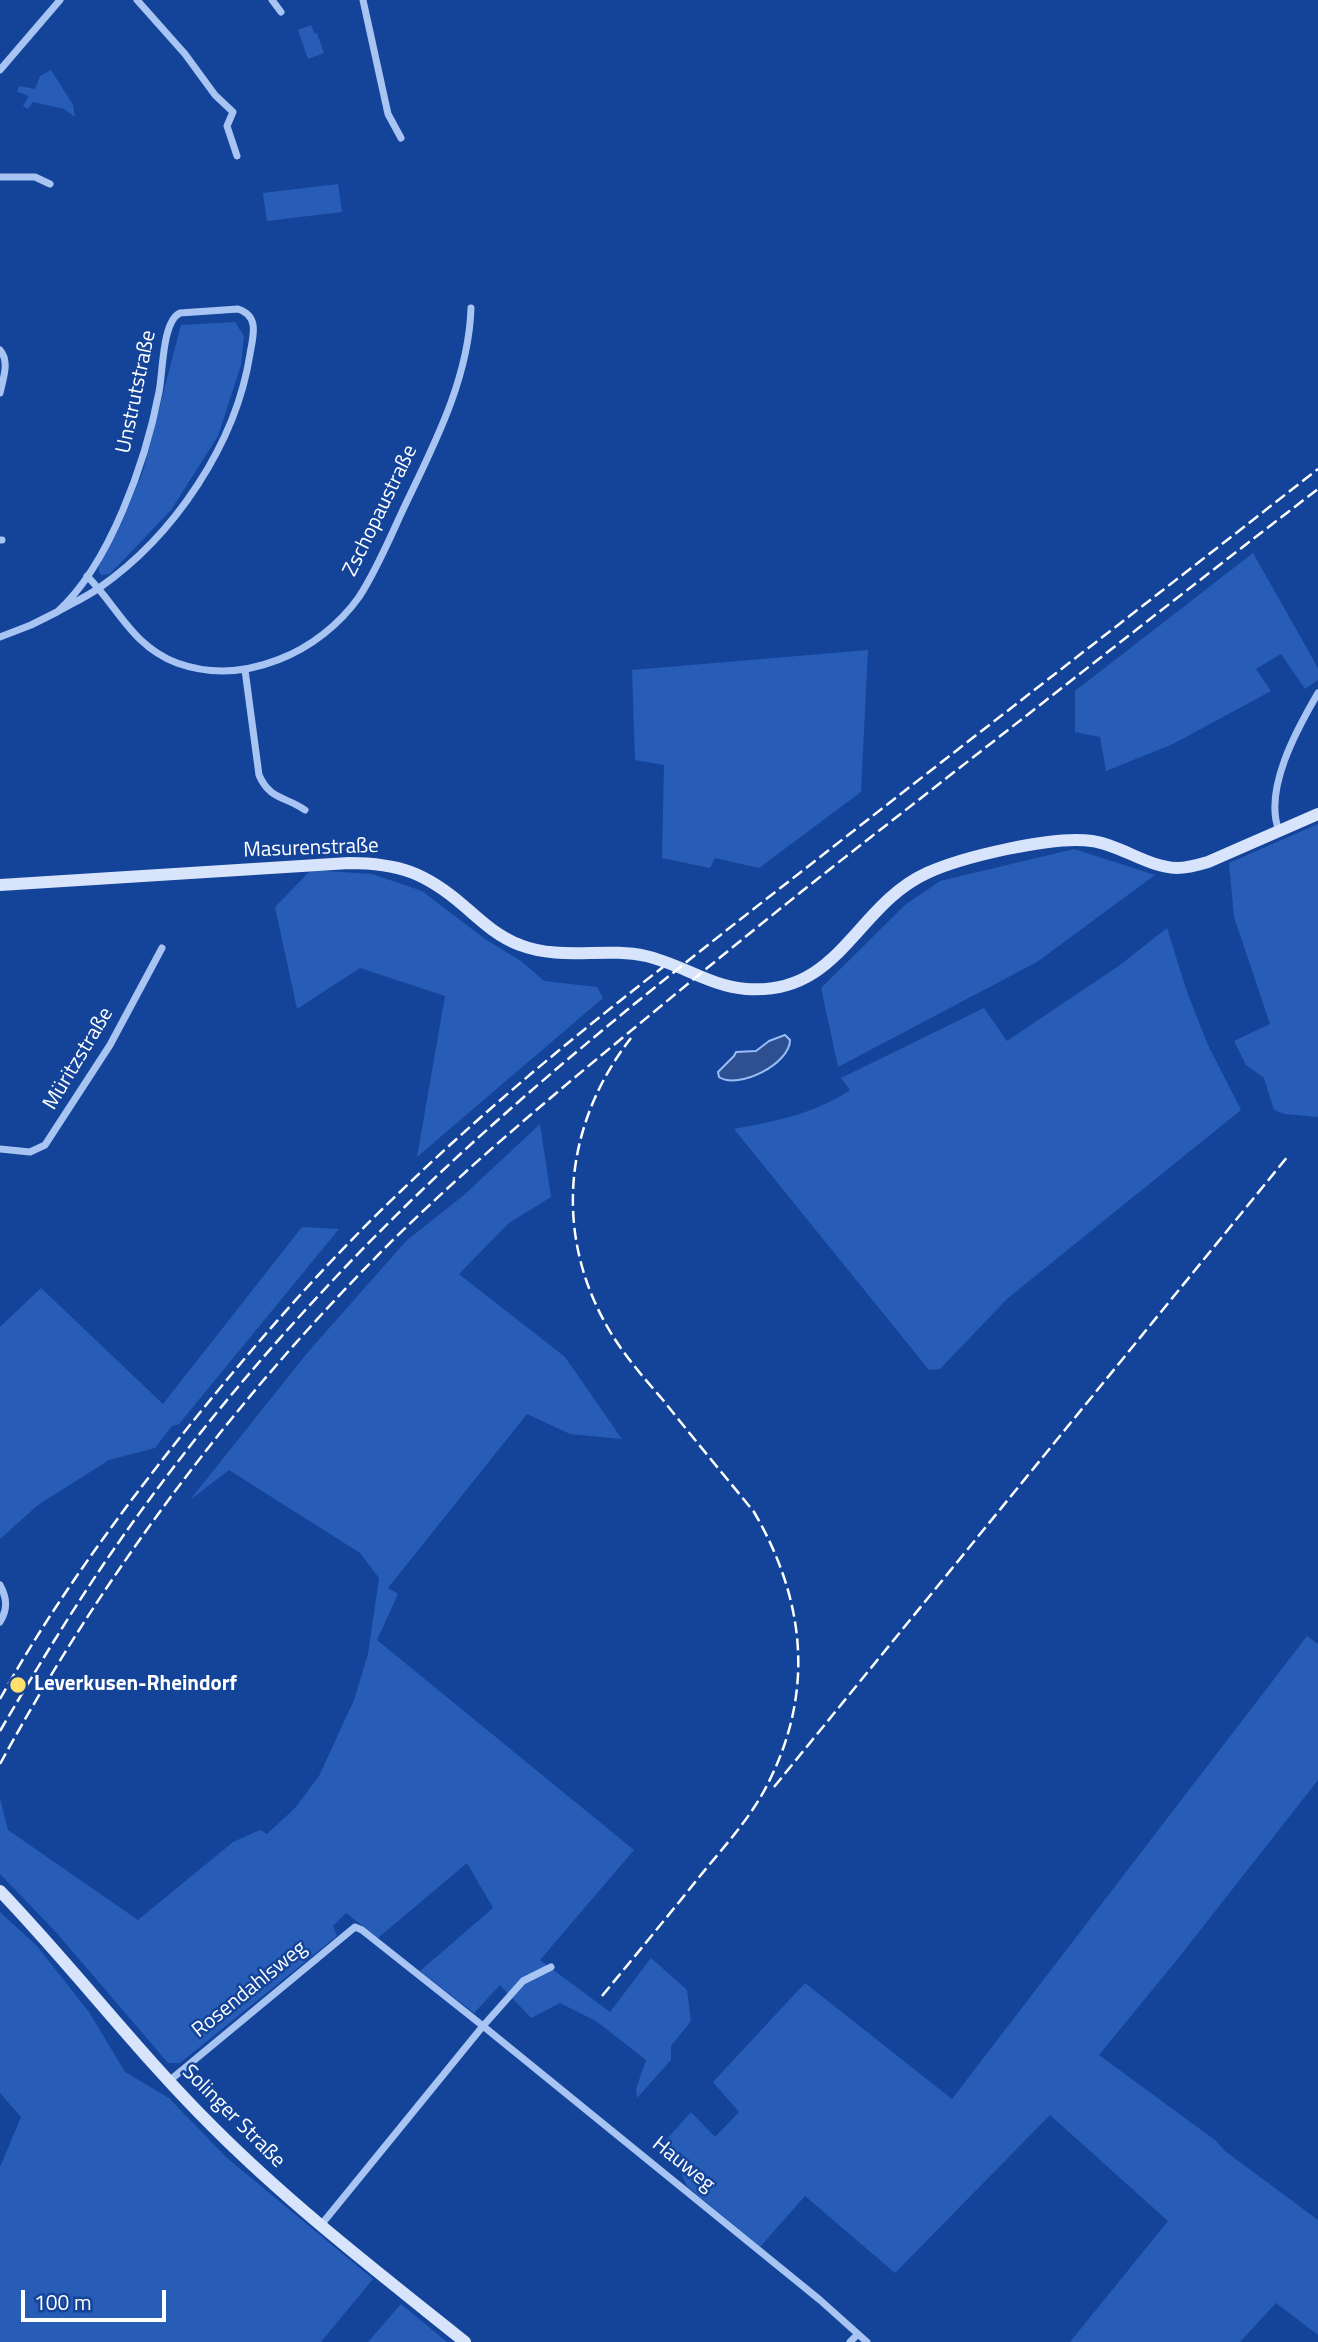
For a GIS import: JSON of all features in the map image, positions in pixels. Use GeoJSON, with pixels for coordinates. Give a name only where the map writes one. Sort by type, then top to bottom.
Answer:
{"type":"FeatureCollection","features":[{"type":"Feature","properties":{"kind":"main road","name":"Masurenstraße"},"geometry":{"type":"LineString","coordinates":[[0,885],[349,863],[391,865],[425,877],[496,932],[534,950],[637,955],[659,960],[722,985],[760,989],[787,985],[825,966],[884,903],[904,887],[926,873],[968,859],[1050,841],[1076,839],[1112,846],[1160,865],[1178,868],[1208,862],[1318,814]]}},
{"type":"Feature","properties":{"kind":"main road","name":"Solinger Straße"},"geometry":{"type":"LineString","coordinates":[[0,1891],[82,1980],[169,2081],[258,2171],[465,2342]]}},
{"type":"Feature","properties":{"kind":"street"},"geometry":{"type":"LineString","coordinates":[[0,70],[60,0]]}},
{"type":"Feature","properties":{"kind":"street"},"geometry":{"type":"LineString","coordinates":[[137,0],[186,54],[215,95],[233,112],[227,126],[237,156]]}},
{"type":"Feature","properties":{"kind":"street"},"geometry":{"type":"LineString","coordinates":[[272,0],[281,12]]}},
{"type":"Feature","properties":{"kind":"street"},"geometry":{"type":"LineString","coordinates":[[363,0],[388,114],[401,138]]}},
{"type":"Feature","properties":{"kind":"street"},"geometry":{"type":"LineString","coordinates":[[0,177],[36,177],[50,184]]}},
{"type":"Feature","properties":{"kind":"street","name":"Zschopaustraße"},"geometry":{"type":"LineString","coordinates":[[87,576],[129,629],[160,654],[178,663],[219,671],[245,670],[294,653],[324,634],[366,586],[427,459],[457,387],[470,329],[471,308]]}},
{"type":"Feature","properties":{"kind":"street","name":"Unstrutstraße"},"geometry":{"type":"LineString","coordinates":[[0,637],[57,612],[99,588],[130,563],[158,535],[189,497],[226,434],[249,362],[254,328],[253,318],[246,312],[238,309],[180,313],[174,316],[168,326],[162,375],[145,449],[119,518],[73,598],[57,612]]}},
{"type":"Feature","properties":{"kind":"street"},"geometry":{"type":"LineString","coordinates":[[0,350],[4,353],[5,361],[0,393]]}},
{"type":"Feature","properties":{"kind":"street"},"geometry":{"type":"LineString","coordinates":[[245,670],[259,775],[264,786],[279,799],[294,802],[305,810]]}},
{"type":"Feature","properties":{"kind":"street"},"geometry":{"type":"LineString","coordinates":[[1279,831],[1275,798],[1279,771],[1318,693]]}},
{"type":"Feature","properties":{"kind":"street","name":"Müritzstraße"},"geometry":{"type":"LineString","coordinates":[[0,1149],[30,1152],[45,1145],[110,1045],[162,948]]}},
{"type":"Feature","properties":{"kind":"street"},"geometry":{"type":"LineString","coordinates":[[0,1585],[6,1604],[5,1614],[0,1622]]}},
{"type":"Feature","properties":{"kind":"street","name":"Rosendahlsweg"},"geometry":{"type":"LineString","coordinates":[[169,2081],[355,1927]]}},
{"type":"Feature","properties":{"kind":"street","name":"Hauweg"},"geometry":{"type":"LineString","coordinates":[[355,1927],[483,2026],[820,2300],[867,2342]]}},
{"type":"Feature","properties":{"kind":"street"},"geometry":{"type":"LineString","coordinates":[[321,2225],[483,2026],[523,1981],[551,1966]]}},
{"type":"Feature","properties":{"kind":"street"},"geometry":{"type":"LineString","coordinates":[[850,2342],[858,2334]]}},
{"type":"Feature","properties":{"kind":"shaded area"},"geometry":{"type":"Polygon","coordinates":[[[311,25],[324,53],[308,59],[298,30],[311,25]]]}},
{"type":"Feature","properties":{"kind":"shaded area"},"geometry":{"type":"Polygon","coordinates":[[[51,70],[73,105],[75,117],[64,109],[33,102],[28,109],[23,106],[28,97],[17,92],[19,86],[35,89],[40,76],[51,70]]]}},
{"type":"Feature","properties":{"kind":"shaded area"},"geometry":{"type":"Polygon","coordinates":[[[338,184],[342,212],[267,221],[263,193],[338,184]]]}},
{"type":"Feature","properties":{"kind":"shaded area"},"geometry":{"type":"Polygon","coordinates":[[[235,322],[244,336],[241,365],[218,436],[171,510],[110,574],[101,575],[99,566],[122,522],[143,471],[181,325],[235,322]]]}},
{"type":"Feature","properties":{"kind":"shaded area"},"geometry":{"type":"Polygon","coordinates":[[[1253,553],[1318,668],[1318,680],[1305,689],[1281,654],[1256,669],[1271,691],[1173,744],[1106,771],[1100,737],[1075,732],[1075,691],[1253,553]]]}},
{"type":"Feature","properties":{"kind":"shaded area"},"geometry":{"type":"Polygon","coordinates":[[[868,650],[861,792],[759,868],[715,858],[710,868],[662,858],[664,765],[635,760],[632,670],[868,650]]]}},
{"type":"Feature","properties":{"kind":"shaded area"},"geometry":{"type":"Polygon","coordinates":[[[1318,824],[1318,1117],[1285,1114],[1274,1110],[1264,1078],[1246,1065],[1234,1041],[1270,1024],[1234,917],[1229,863],[1318,824]]]}},
{"type":"Feature","properties":{"kind":"shaded area"},"geometry":{"type":"Polygon","coordinates":[[[1074,849],[1155,875],[1037,962],[838,1067],[821,988],[905,905],[940,881],[1074,849]]]}},
{"type":"Feature","properties":{"kind":"shaded area"},"geometry":{"type":"Polygon","coordinates":[[[311,870],[372,874],[422,891],[485,939],[521,961],[544,981],[597,987],[603,998],[417,1157],[445,996],[360,968],[297,1009],[275,907],[311,870]]]}},
{"type":"Feature","properties":{"kind":"shaded area"},"geometry":{"type":"Polygon","coordinates":[[[1167,928],[1187,992],[1208,1045],[1241,1110],[1008,1298],[940,1369],[929,1370],[734,1129],[809,1111],[823,1105],[850,1090],[841,1078],[984,1008],[1007,1041],[1120,965],[1167,928]]]}},
{"type":"Feature","properties":{"kind":"shaded area"},"geometry":{"type":"Polygon","coordinates":[[[785,1035],[790,1040],[788,1049],[773,1066],[738,1080],[719,1077],[718,1072],[736,1052],[756,1051],[769,1041],[785,1035]]]}},
{"type":"Feature","properties":{"kind":"shaded area"},"geometry":{"type":"Polygon","coordinates":[[[540,1124],[551,1197],[509,1223],[459,1274],[565,1357],[622,1439],[570,1434],[527,1414],[388,1588],[398,1594],[377,1640],[634,1850],[540,1960],[610,2012],[651,1958],[687,1990],[691,2021],[671,2046],[671,2060],[637,2098],[636,2089],[646,2060],[596,2021],[560,2003],[531,2018],[500,1985],[474,2013],[420,1971],[493,1908],[467,1863],[378,1938],[346,1913],[333,1926],[337,1936],[180,2063],[168,2063],[55,1931],[0,1874],[0,1798],[8,1830],[138,1920],[233,1842],[260,1830],[267,1834],[295,1808],[319,1776],[354,1700],[368,1654],[379,1578],[360,1553],[229,1470],[190,1500],[308,1352],[406,1241],[464,1195],[540,1124]]]}},
{"type":"Feature","properties":{"kind":"shaded area"},"geometry":{"type":"Polygon","coordinates":[[[302,1227],[339,1229],[179,1424],[172,1426],[155,1448],[109,1460],[38,1505],[0,1539],[0,1327],[41,1288],[163,1404],[302,1227]]]}},
{"type":"Feature","properties":{"kind":"shaded area"},"geometry":{"type":"Polygon","coordinates":[[[1307,1636],[1318,1644],[1318,1780],[1099,2055],[1318,2220],[1318,2335],[1276,2303],[1240,2342],[1070,2342],[1168,2221],[1050,2115],[895,2273],[805,2196],[760,2247],[687,2186],[666,2140],[691,2112],[715,2137],[739,2112],[713,2082],[805,1983],[952,2099],[1307,1636]]]}},
{"type":"Feature","properties":{"kind":"shaded area"},"geometry":{"type":"Polygon","coordinates":[[[0,1912],[37,1946],[89,2012],[125,2072],[169,2098],[226,2157],[373,2279],[321,2342],[0,2342],[0,2167],[21,2117],[0,2093],[0,1912]]]}},
{"type":"Feature","properties":{"kind":"shaded area"},"geometry":{"type":"Polygon","coordinates":[[[401,2304],[447,2342],[368,2342],[401,2304]]]}},
{"type":"Feature","properties":{"kind":"railway"},"geometry":{"type":"LineString","coordinates":[[0,1731],[97,1574],[204,1428],[322,1292],[437,1176],[560,1066],[686,962],[1318,469]]}},
{"type":"Feature","properties":{"kind":"railway"},"geometry":{"type":"LineString","coordinates":[[0,1764],[84,1622],[178,1487],[282,1358],[395,1238],[525,1119],[739,942],[1318,489]]}},
{"type":"Feature","properties":{"kind":"railway"},"geometry":{"type":"LineString","coordinates":[[0,1699],[59,1602],[124,1510],[225,1382],[311,1283],[371,1220],[465,1131],[563,1047],[663,967]]}},
{"type":"Feature","properties":{"kind":"railway"},"geometry":{"type":"LineString","coordinates":[[602,1996],[734,1835],[764,1791],[780,1756],[791,1721],[797,1685],[798,1650],[794,1615],[772,1546],[754,1512],[614,1338],[590,1292],[579,1255],[573,1217],[574,1180],[580,1143],[591,1106],[609,1071],[631,1038]]}},
{"type":"Feature","properties":{"kind":"railway"},"geometry":{"type":"LineString","coordinates":[[774,1787],[1288,1156]]}},
{"type":"Feature","properties":{"kind":"place","name":"Leverkusen-Rheindorf"},"geometry":{"type":"Point","coordinates":[18,1685]}}]}
